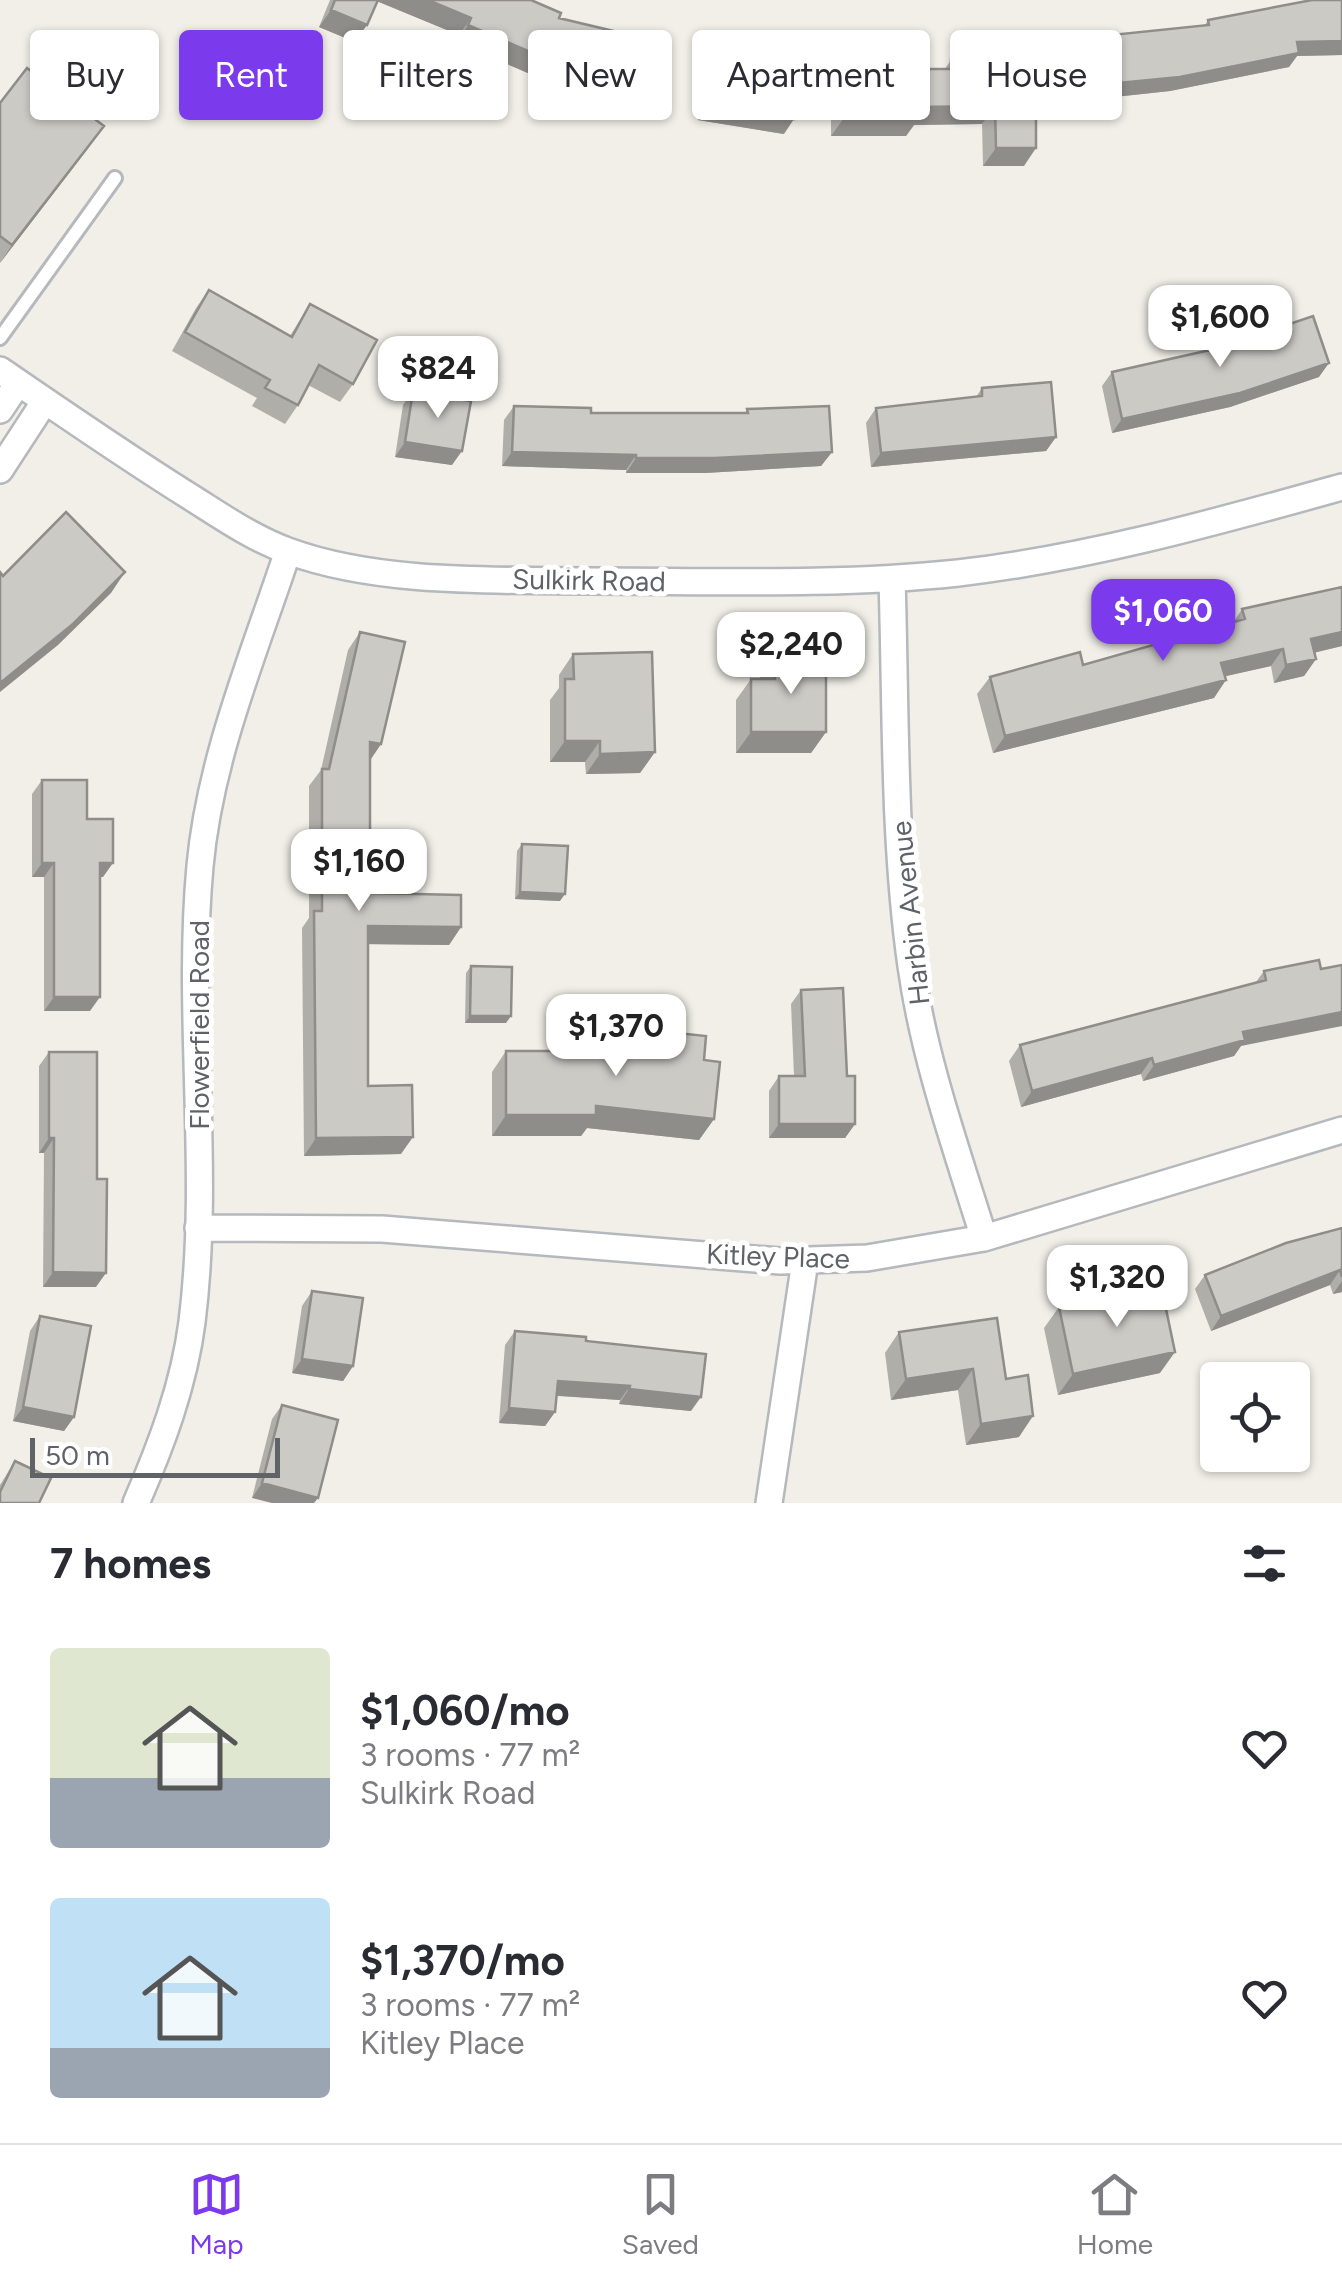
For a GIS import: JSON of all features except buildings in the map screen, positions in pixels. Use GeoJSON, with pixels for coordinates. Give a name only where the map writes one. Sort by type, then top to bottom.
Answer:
{"type":"FeatureCollection","features":[{"type":"Feature","properties":{"kind":"street","name":"Sulkirk Road"},"geometry":{"type":"LineString","coordinates":[[9,376],[249,534],[288,551],[392,573],[468,578],[800,582],[961,572],[1111,548],[1342,487]]}},
{"type":"Feature","properties":{"kind":"street"},"geometry":{"type":"LineString","coordinates":[[0,410],[9,376]]}},
{"type":"Feature","properties":{"kind":"street"},"geometry":{"type":"LineString","coordinates":[[0,470],[45,401]]}},
{"type":"Feature","properties":{"kind":"street","name":"Flowerfield Road"},"geometry":{"type":"LineString","coordinates":[[136,1503],[156,1456],[182,1372],[192,1322],[198,1228],[200,865],[223,747],[288,551]]}},
{"type":"Feature","properties":{"kind":"street","name":"Harbin Avenue"},"geometry":{"type":"LineString","coordinates":[[892,578],[902,870],[911,964],[935,1078],[984,1238]]}},
{"type":"Feature","properties":{"kind":"street","name":"Kitley Place"},"geometry":{"type":"LineString","coordinates":[[198,1228],[382,1229],[805,1261],[867,1258],[984,1238],[1342,1130]]}},
{"type":"Feature","properties":{"kind":"street"},"geometry":{"type":"LineString","coordinates":[[769,1503],[805,1261]]}},
{"type":"Feature","properties":{"kind":"lane"},"geometry":{"type":"LineString","coordinates":[[0,338],[115,178]]}}]}
